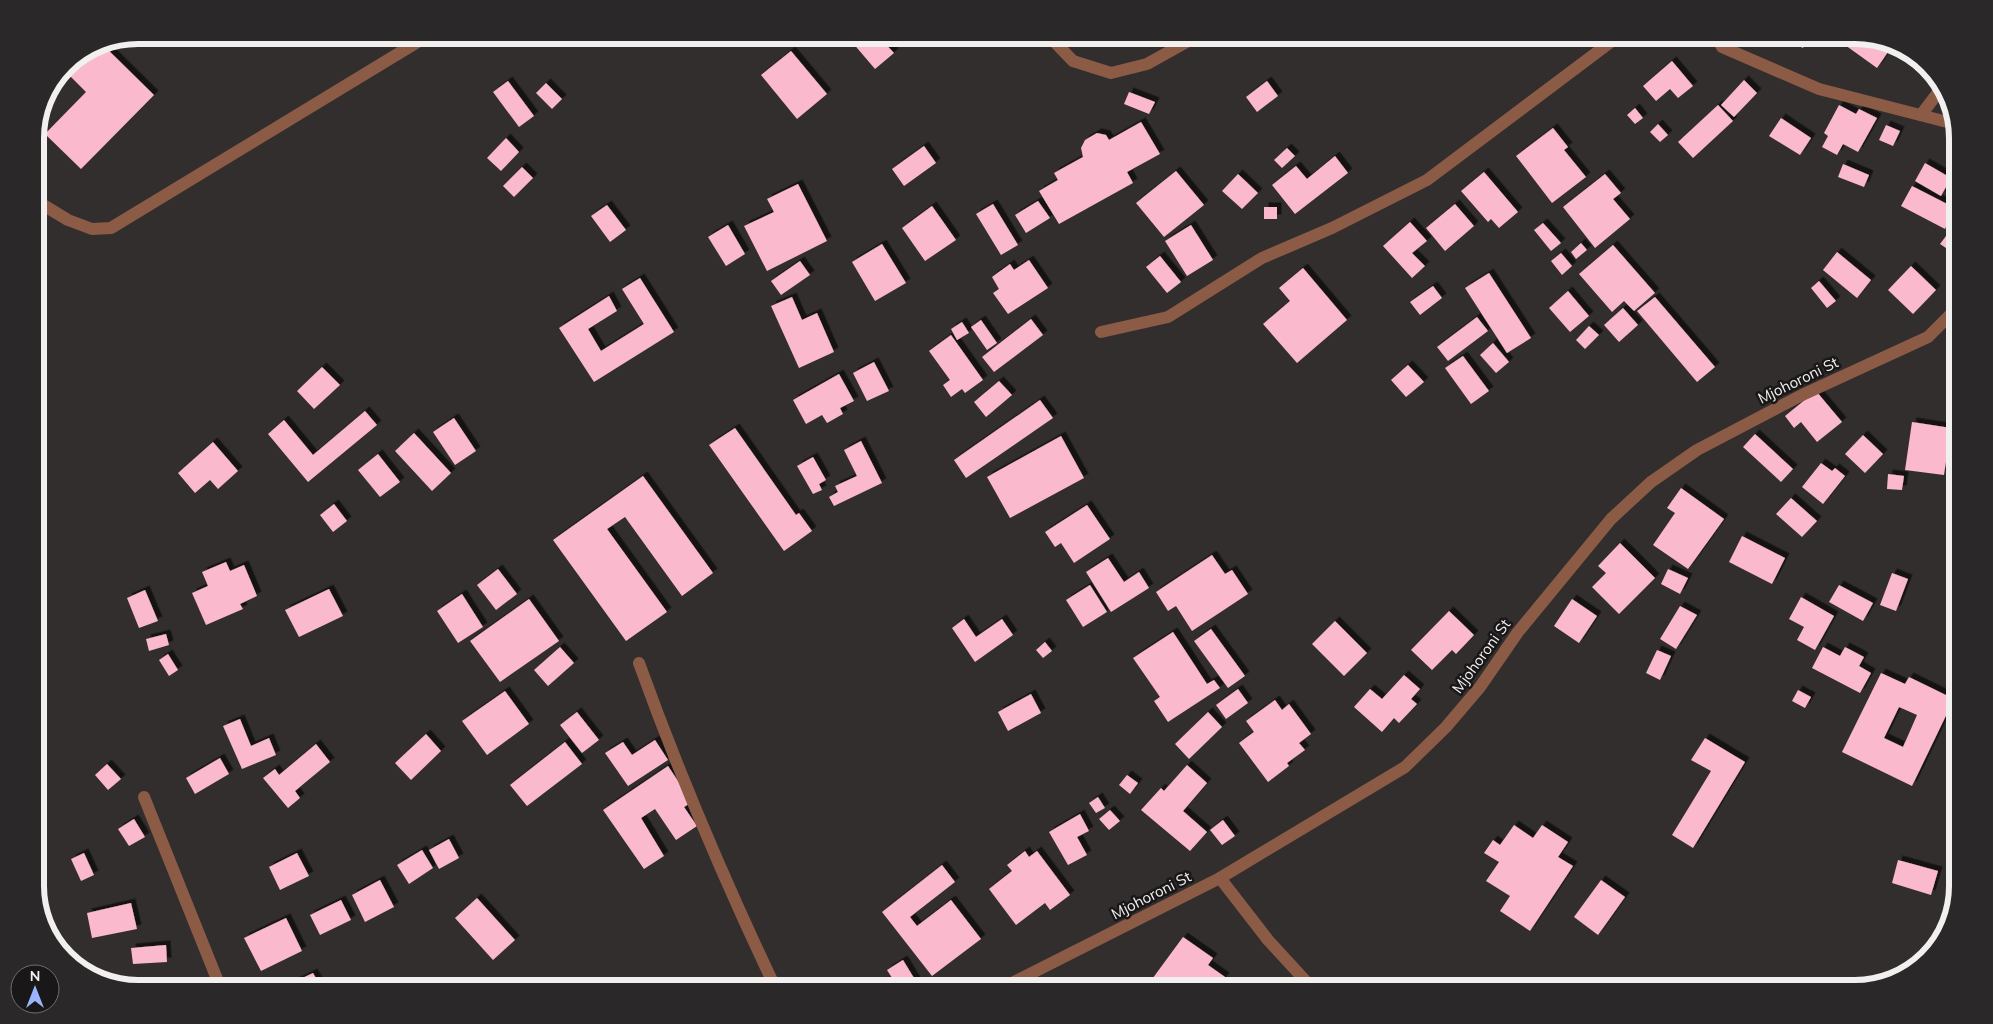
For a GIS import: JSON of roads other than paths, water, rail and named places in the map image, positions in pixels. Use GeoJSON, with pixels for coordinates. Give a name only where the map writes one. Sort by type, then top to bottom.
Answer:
{"type":"FeatureCollection","features":[{"type":"Feature","properties":{"kind":"street"},"geometry":{"type":"LineString","coordinates":[[44,205],[68,220],[92,229],[111,228],[414,44]]}},
{"type":"Feature","properties":{"kind":"street"},"geometry":{"type":"LineString","coordinates":[[1056,44],[1073,62],[1111,73],[1147,64],[1183,44]]}},
{"type":"Feature","properties":{"kind":"street"},"geometry":{"type":"LineString","coordinates":[[1101,332],[1168,317],[1262,258],[1332,228],[1427,180],[1608,44]]}},
{"type":"Feature","properties":{"kind":"street"},"geometry":{"type":"LineString","coordinates":[[1720,44],[1722,48],[1819,89],[1948,122]]}},
{"type":"Feature","properties":{"kind":"street"},"geometry":{"type":"LineString","coordinates":[[1921,115],[1938,93]]}},
{"type":"Feature","properties":{"kind":"street","name":"Mjohoroni St"},"geometry":{"type":"LineString","coordinates":[[1018,980],[1220,878],[1405,767],[1446,727],[1480,688],[1518,632],[1611,518],[1651,482],[1696,450],[1793,400],[1928,337],[1949,316]]}},
{"type":"Feature","properties":{"kind":"street"},"geometry":{"type":"LineString","coordinates":[[638,663],[659,719],[736,905],[772,980]]}},
{"type":"Feature","properties":{"kind":"street"},"geometry":{"type":"LineString","coordinates":[[144,797],[216,980]]}},
{"type":"Feature","properties":{"kind":"street"},"geometry":{"type":"LineString","coordinates":[[1220,878],[1268,940],[1305,980]]}}]}
